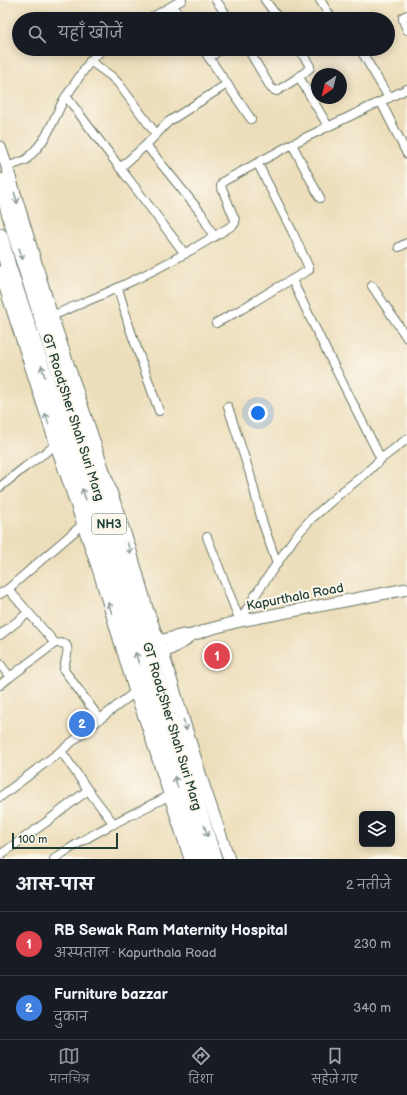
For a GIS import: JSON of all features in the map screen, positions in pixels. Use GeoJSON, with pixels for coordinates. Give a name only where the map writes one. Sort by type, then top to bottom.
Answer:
{"type":"FeatureCollection","features":[{"type":"Feature","properties":{"kind":"highway","name":"GT Road;Sher Shah Suri Marg"},"geometry":{"type":"LineString","coordinates":[[2,185],[20,250],[99,492],[214,859]]}},
{"type":"Feature","properties":{"kind":"highway","name":"GT Road;Sher Shah Suri Marg"},"geometry":{"type":"LineString","coordinates":[[0,236],[92,518],[154,716],[174,773],[200,859]]}},
{"type":"Feature","properties":{"kind":"main road"},"geometry":{"type":"LineString","coordinates":[[0,147],[4,169],[130,548],[147,608],[163,653],[229,859]]}},
{"type":"Feature","properties":{"kind":"main road"},"geometry":{"type":"LineString","coordinates":[[0,272],[82,525],[99,572],[135,692],[190,859]]}},
{"type":"Feature","properties":{"kind":"main road","name":"Kapurthala Road"},"geometry":{"type":"LineString","coordinates":[[159,641],[183,635],[189,636],[240,621],[407,589]]}},
{"type":"Feature","properties":{"kind":"main road","name":"Kapurthala Road"},"geometry":{"type":"LineString","coordinates":[[163,653],[185,641],[189,636]]}},
{"type":"Feature","properties":{"kind":"street"},"geometry":{"type":"LineString","coordinates":[[162,12],[182,0]]}},
{"type":"Feature","properties":{"kind":"street"},"geometry":{"type":"LineString","coordinates":[[216,0],[224,12]]}},
{"type":"Feature","properties":{"kind":"street"},"geometry":{"type":"LineString","coordinates":[[265,0],[273,12]]}},
{"type":"Feature","properties":{"kind":"street"},"geometry":{"type":"LineString","coordinates":[[320,0],[328,12]]}},
{"type":"Feature","properties":{"kind":"street"},"geometry":{"type":"LineString","coordinates":[[173,6],[177,12]]}},
{"type":"Feature","properties":{"kind":"street"},"geometry":{"type":"LineString","coordinates":[[407,15],[402,19],[407,30]]}},
{"type":"Feature","properties":{"kind":"street"},"geometry":{"type":"LineString","coordinates":[[4,169],[26,160],[38,147],[46,136],[60,105],[90,61],[96,56]]}},
{"type":"Feature","properties":{"kind":"street"},"geometry":{"type":"LineString","coordinates":[[211,56],[208,58],[252,119]]}},
{"type":"Feature","properties":{"kind":"street"},"geometry":{"type":"LineString","coordinates":[[252,56],[271,88],[277,91],[310,69],[303,56]]}},
{"type":"Feature","properties":{"kind":"street"},"geometry":{"type":"LineString","coordinates":[[364,56],[389,98]]}},
{"type":"Feature","properties":{"kind":"street"},"geometry":{"type":"LineString","coordinates":[[90,61],[111,76],[119,84],[156,134]]}},
{"type":"Feature","properties":{"kind":"street"},"geometry":{"type":"LineString","coordinates":[[299,77],[328,126]]}},
{"type":"Feature","properties":{"kind":"street"},"geometry":{"type":"LineString","coordinates":[[120,168],[173,118],[227,84]]}},
{"type":"Feature","properties":{"kind":"street"},"geometry":{"type":"LineString","coordinates":[[52,316],[118,288],[185,254],[235,223],[221,188],[224,181],[258,164],[292,144],[407,89]]}},
{"type":"Feature","properties":{"kind":"street"},"geometry":{"type":"LineString","coordinates":[[66,96],[185,254]]}},
{"type":"Feature","properties":{"kind":"street"},"geometry":{"type":"LineString","coordinates":[[381,102],[407,154]]}},
{"type":"Feature","properties":{"kind":"street"},"geometry":{"type":"LineString","coordinates":[[146,144],[201,213],[214,237]]}},
{"type":"Feature","properties":{"kind":"street"},"geometry":{"type":"LineString","coordinates":[[292,144],[320,198]]}},
{"type":"Feature","properties":{"kind":"street"},"geometry":{"type":"LineString","coordinates":[[216,323],[308,271],[309,268],[258,164]]}},
{"type":"Feature","properties":{"kind":"street"},"geometry":{"type":"LineString","coordinates":[[399,247],[407,243]]}},
{"type":"Feature","properties":{"kind":"street"},"geometry":{"type":"LineString","coordinates":[[292,280],[381,458]]}},
{"type":"Feature","properties":{"kind":"street"},"geometry":{"type":"LineString","coordinates":[[372,286],[407,338]]}},
{"type":"Feature","properties":{"kind":"street"},"geometry":{"type":"LineString","coordinates":[[118,288],[129,326],[159,411]]}},
{"type":"Feature","properties":{"kind":"street"},"geometry":{"type":"LineString","coordinates":[[228,407],[244,454],[262,521],[277,564]]}},
{"type":"Feature","properties":{"kind":"street"},"geometry":{"type":"LineString","coordinates":[[240,621],[254,597],[295,537],[311,519],[343,490],[365,474],[381,458],[407,439]]}},
{"type":"Feature","properties":{"kind":"street"},"geometry":{"type":"LineString","coordinates":[[0,487],[56,445]]}},
{"type":"Feature","properties":{"kind":"street"},"geometry":{"type":"LineString","coordinates":[[0,594],[8,589],[82,525]]}},
{"type":"Feature","properties":{"kind":"street"},"geometry":{"type":"LineString","coordinates":[[207,537],[240,621]]}},
{"type":"Feature","properties":{"kind":"street"},"geometry":{"type":"LineString","coordinates":[[8,589],[55,643]]}},
{"type":"Feature","properties":{"kind":"street"},"geometry":{"type":"LineString","coordinates":[[0,635],[28,613]]}},
{"type":"Feature","properties":{"kind":"street"},"geometry":{"type":"LineString","coordinates":[[0,685],[55,643],[63,643],[66,645],[68,651],[64,665],[65,672],[100,719]]}},
{"type":"Feature","properties":{"kind":"street"},"geometry":{"type":"LineString","coordinates":[[0,664],[10,677]]}},
{"type":"Feature","properties":{"kind":"street"},"geometry":{"type":"LineString","coordinates":[[0,797],[61,752],[135,692]]}},
{"type":"Feature","properties":{"kind":"street"},"geometry":{"type":"LineString","coordinates":[[61,752],[114,824]]}},
{"type":"Feature","properties":{"kind":"street"},"geometry":{"type":"LineString","coordinates":[[0,855],[88,790]]}},
{"type":"Feature","properties":{"kind":"street"},"geometry":{"type":"LineString","coordinates":[[54,859],[70,848],[169,796]]}},
{"type":"Feature","properties":{"kind":"place","name":"RB Sewak Ram Maternity Hospital"},"geometry":{"type":"Point","coordinates":[217,656]}},
{"type":"Feature","properties":{"kind":"place","name":"Furniture bazzar"},"geometry":{"type":"Point","coordinates":[82,724]}}]}
